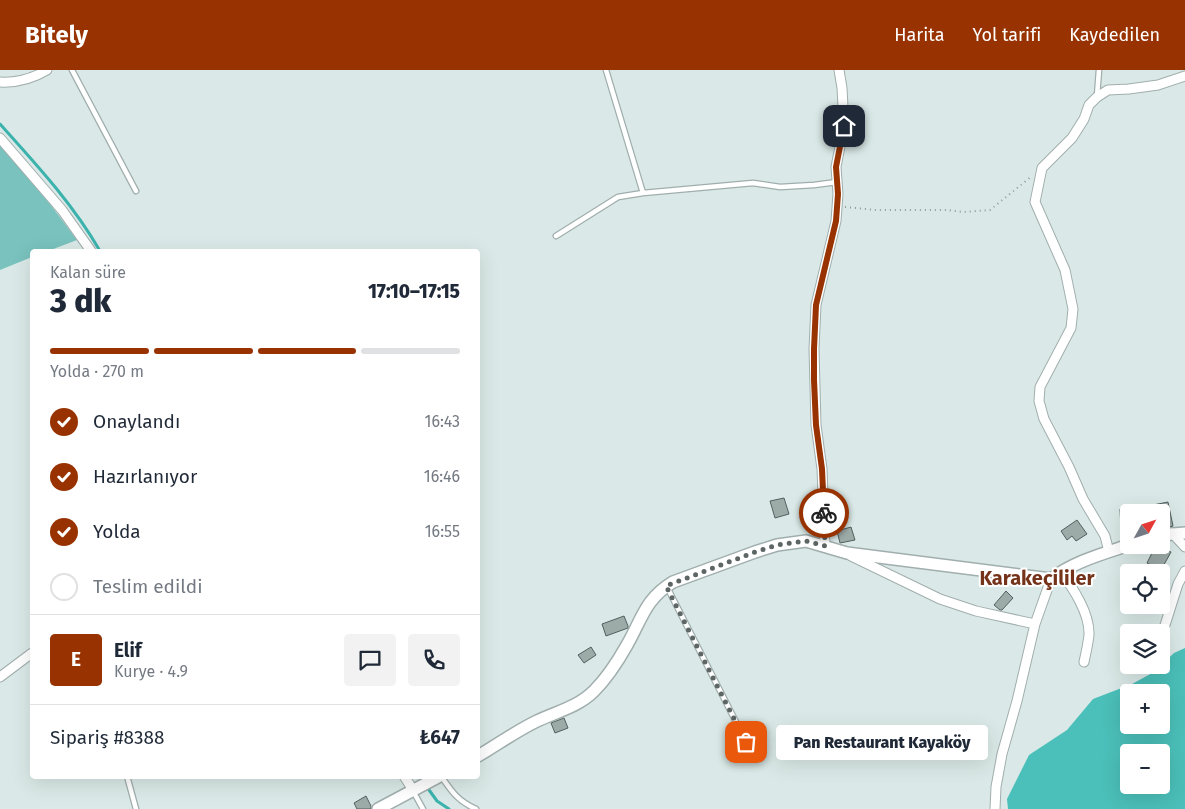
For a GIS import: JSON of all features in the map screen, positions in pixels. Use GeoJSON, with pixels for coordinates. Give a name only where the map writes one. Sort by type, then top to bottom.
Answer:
{"type":"FeatureCollection","features":[{"type":"Feature","properties":{"kind":"street"},"geometry":{"type":"LineString","coordinates":[[0,82],[24,81],[36,77],[47,70]]}},
{"type":"Feature","properties":{"kind":"street"},"geometry":{"type":"LineString","coordinates":[[825,546],[822,469],[816,425],[814,349],[816,305],[836,221],[838,157],[844,126],[839,70]]}},
{"type":"Feature","properties":{"kind":"street"},"geometry":{"type":"LineString","coordinates":[[1109,552],[1105,536],[1083,499],[1044,419],[1039,401],[1040,388],[1071,328],[1072,309],[1065,270],[1056,246],[1040,218],[1035,202],[1042,168],[1072,138],[1084,119],[1089,105],[1097,97],[1108,90],[1158,85],[1185,76]]}},
{"type":"Feature","properties":{"kind":"street"},"geometry":{"type":"LineString","coordinates":[[0,138],[62,210],[90,249]]}},
{"type":"Feature","properties":{"kind":"street"},"geometry":{"type":"LineString","coordinates":[[1170,534],[1185,533]]}},
{"type":"Feature","properties":{"kind":"street"},"geometry":{"type":"LineString","coordinates":[[1170,536],[1185,547]]}},
{"type":"Feature","properties":{"kind":"street"},"geometry":{"type":"LineString","coordinates":[[480,755],[536,722],[580,703],[594,691],[614,666],[628,644],[647,606],[657,593],[666,586],[777,545],[806,541],[825,546],[846,553],[940,599],[976,611],[1035,624]]}},
{"type":"Feature","properties":{"kind":"street"},"geometry":{"type":"LineString","coordinates":[[995,809],[996,787],[1002,754],[1035,624],[1055,576],[1120,548]]}},
{"type":"Feature","properties":{"kind":"street"},"geometry":{"type":"LineString","coordinates":[[846,553],[1055,576],[1069,583],[1084,609],[1089,633],[1084,662]]}},
{"type":"Feature","properties":{"kind":"street"},"geometry":{"type":"LineString","coordinates":[[1165,624],[1178,584],[1185,572]]}},
{"type":"Feature","properties":{"kind":"street"},"geometry":{"type":"LineString","coordinates":[[0,677],[30,654]]}},
{"type":"Feature","properties":{"kind":"street"},"geometry":{"type":"LineString","coordinates":[[406,779],[414,790]]}},
{"type":"Feature","properties":{"kind":"street"},"geometry":{"type":"LineString","coordinates":[[378,809],[435,779]]}},
{"type":"Feature","properties":{"kind":"lane"},"geometry":{"type":"LineString","coordinates":[[72,70],[136,191]]}},
{"type":"Feature","properties":{"kind":"lane"},"geometry":{"type":"LineString","coordinates":[[606,70],[643,193]]}},
{"type":"Feature","properties":{"kind":"lane"},"geometry":{"type":"LineString","coordinates":[[1097,97],[1099,70]]}},
{"type":"Feature","properties":{"kind":"lane"},"geometry":{"type":"LineString","coordinates":[[556,236],[618,197],[753,183],[780,187],[837,182]]}},
{"type":"Feature","properties":{"kind":"lane"},"geometry":{"type":"LineString","coordinates":[[666,586],[756,759]]}},
{"type":"Feature","properties":{"kind":"lane"},"geometry":{"type":"LineString","coordinates":[[128,779],[136,809]]}},
{"type":"Feature","properties":{"kind":"lane"},"geometry":{"type":"LineString","coordinates":[[438,779],[466,805],[476,809]]}},
{"type":"Feature","properties":{"kind":"lane"},"geometry":{"type":"LineString","coordinates":[[414,790],[423,809]]}},
{"type":"Feature","properties":{"kind":"path"},"geometry":{"type":"LineString","coordinates":[[837,206],[875,210],[947,210],[963,212],[990,210],[1017,186],[1042,168]]}},
{"type":"Feature","properties":{"kind":"shaded area"},"geometry":{"type":"Polygon","coordinates":[[[0,145],[50,204],[77,240],[53,249],[30,249],[30,258],[0,270],[0,145]]]}},
{"type":"Feature","properties":{"kind":"shaded area"},"geometry":{"type":"Polygon","coordinates":[[[1185,648],[1185,809],[1008,809],[1007,799],[1029,755],[1067,730],[1093,699],[1120,689],[1120,734],[1170,734],[1170,684],[1132,684],[1150,674],[1170,674],[1170,657],[1185,648]]]}},
{"type":"Feature","properties":{"kind":"building"},"geometry":{"type":"Polygon","coordinates":[[[784,498],[789,514],[775,518],[770,501],[784,498]]]}},
{"type":"Feature","properties":{"kind":"building"},"geometry":{"type":"Polygon","coordinates":[[[1170,512],[1173,526],[1170,527],[1170,512]]]}},
{"type":"Feature","properties":{"kind":"building"},"geometry":{"type":"Polygon","coordinates":[[[1077,520],[1087,534],[1076,541],[1072,536],[1067,540],[1061,531],[1077,520]]]}},
{"type":"Feature","properties":{"kind":"building"},"geometry":{"type":"Polygon","coordinates":[[[851,527],[855,540],[840,543],[837,531],[851,527]]]}},
{"type":"Feature","properties":{"kind":"building"},"geometry":{"type":"Polygon","coordinates":[[[1152,554],[1170,554],[1164,564],[1147,563],[1152,554]]]}},
{"type":"Feature","properties":{"kind":"building"},"geometry":{"type":"Polygon","coordinates":[[[1006,591],[1013,598],[1000,610],[994,605],[1006,591]]]}},
{"type":"Feature","properties":{"kind":"building"},"geometry":{"type":"Polygon","coordinates":[[[624,616],[628,628],[606,636],[602,624],[624,616]]]}},
{"type":"Feature","properties":{"kind":"building"},"geometry":{"type":"Polygon","coordinates":[[[591,647],[596,655],[584,663],[578,655],[591,647]]]}},
{"type":"Feature","properties":{"kind":"building"},"geometry":{"type":"Polygon","coordinates":[[[564,718],[568,728],[555,733],[551,723],[564,718]]]}},
{"type":"Feature","properties":{"kind":"building"},"geometry":{"type":"Polygon","coordinates":[[[366,796],[371,809],[357,809],[354,803],[366,796]]]}},
{"type":"Feature","properties":{"kind":"waterway"},"geometry":{"type":"LineString","coordinates":[[0,124],[66,201],[99,249]]}},
{"type":"Feature","properties":{"kind":"waterway"},"geometry":{"type":"LineString","coordinates":[[421,779],[437,801],[449,809]]}},
{"type":"Feature","properties":{"kind":"way so far"},"geometry":{"type":"LineString","coordinates":[[746,742],[666,586],[777,545],[806,541],[825,546],[824,513]]}},
{"type":"Feature","properties":{"kind":"place","name":"Pan Restaurant Kayaköy"},"geometry":{"type":"Point","coordinates":[746,742]}},
{"type":"Feature","properties":{"kind":"district","name":"Karakeçililer"},"geometry":{"type":"Point","coordinates":[1037,578]}},
{"type":"Feature","properties":{"kind":"route"},"geometry":{"type":"LineString","coordinates":[[824,513],[814,380],[816,305],[836,221],[838,194],[836,167],[844,126]]}}]}
